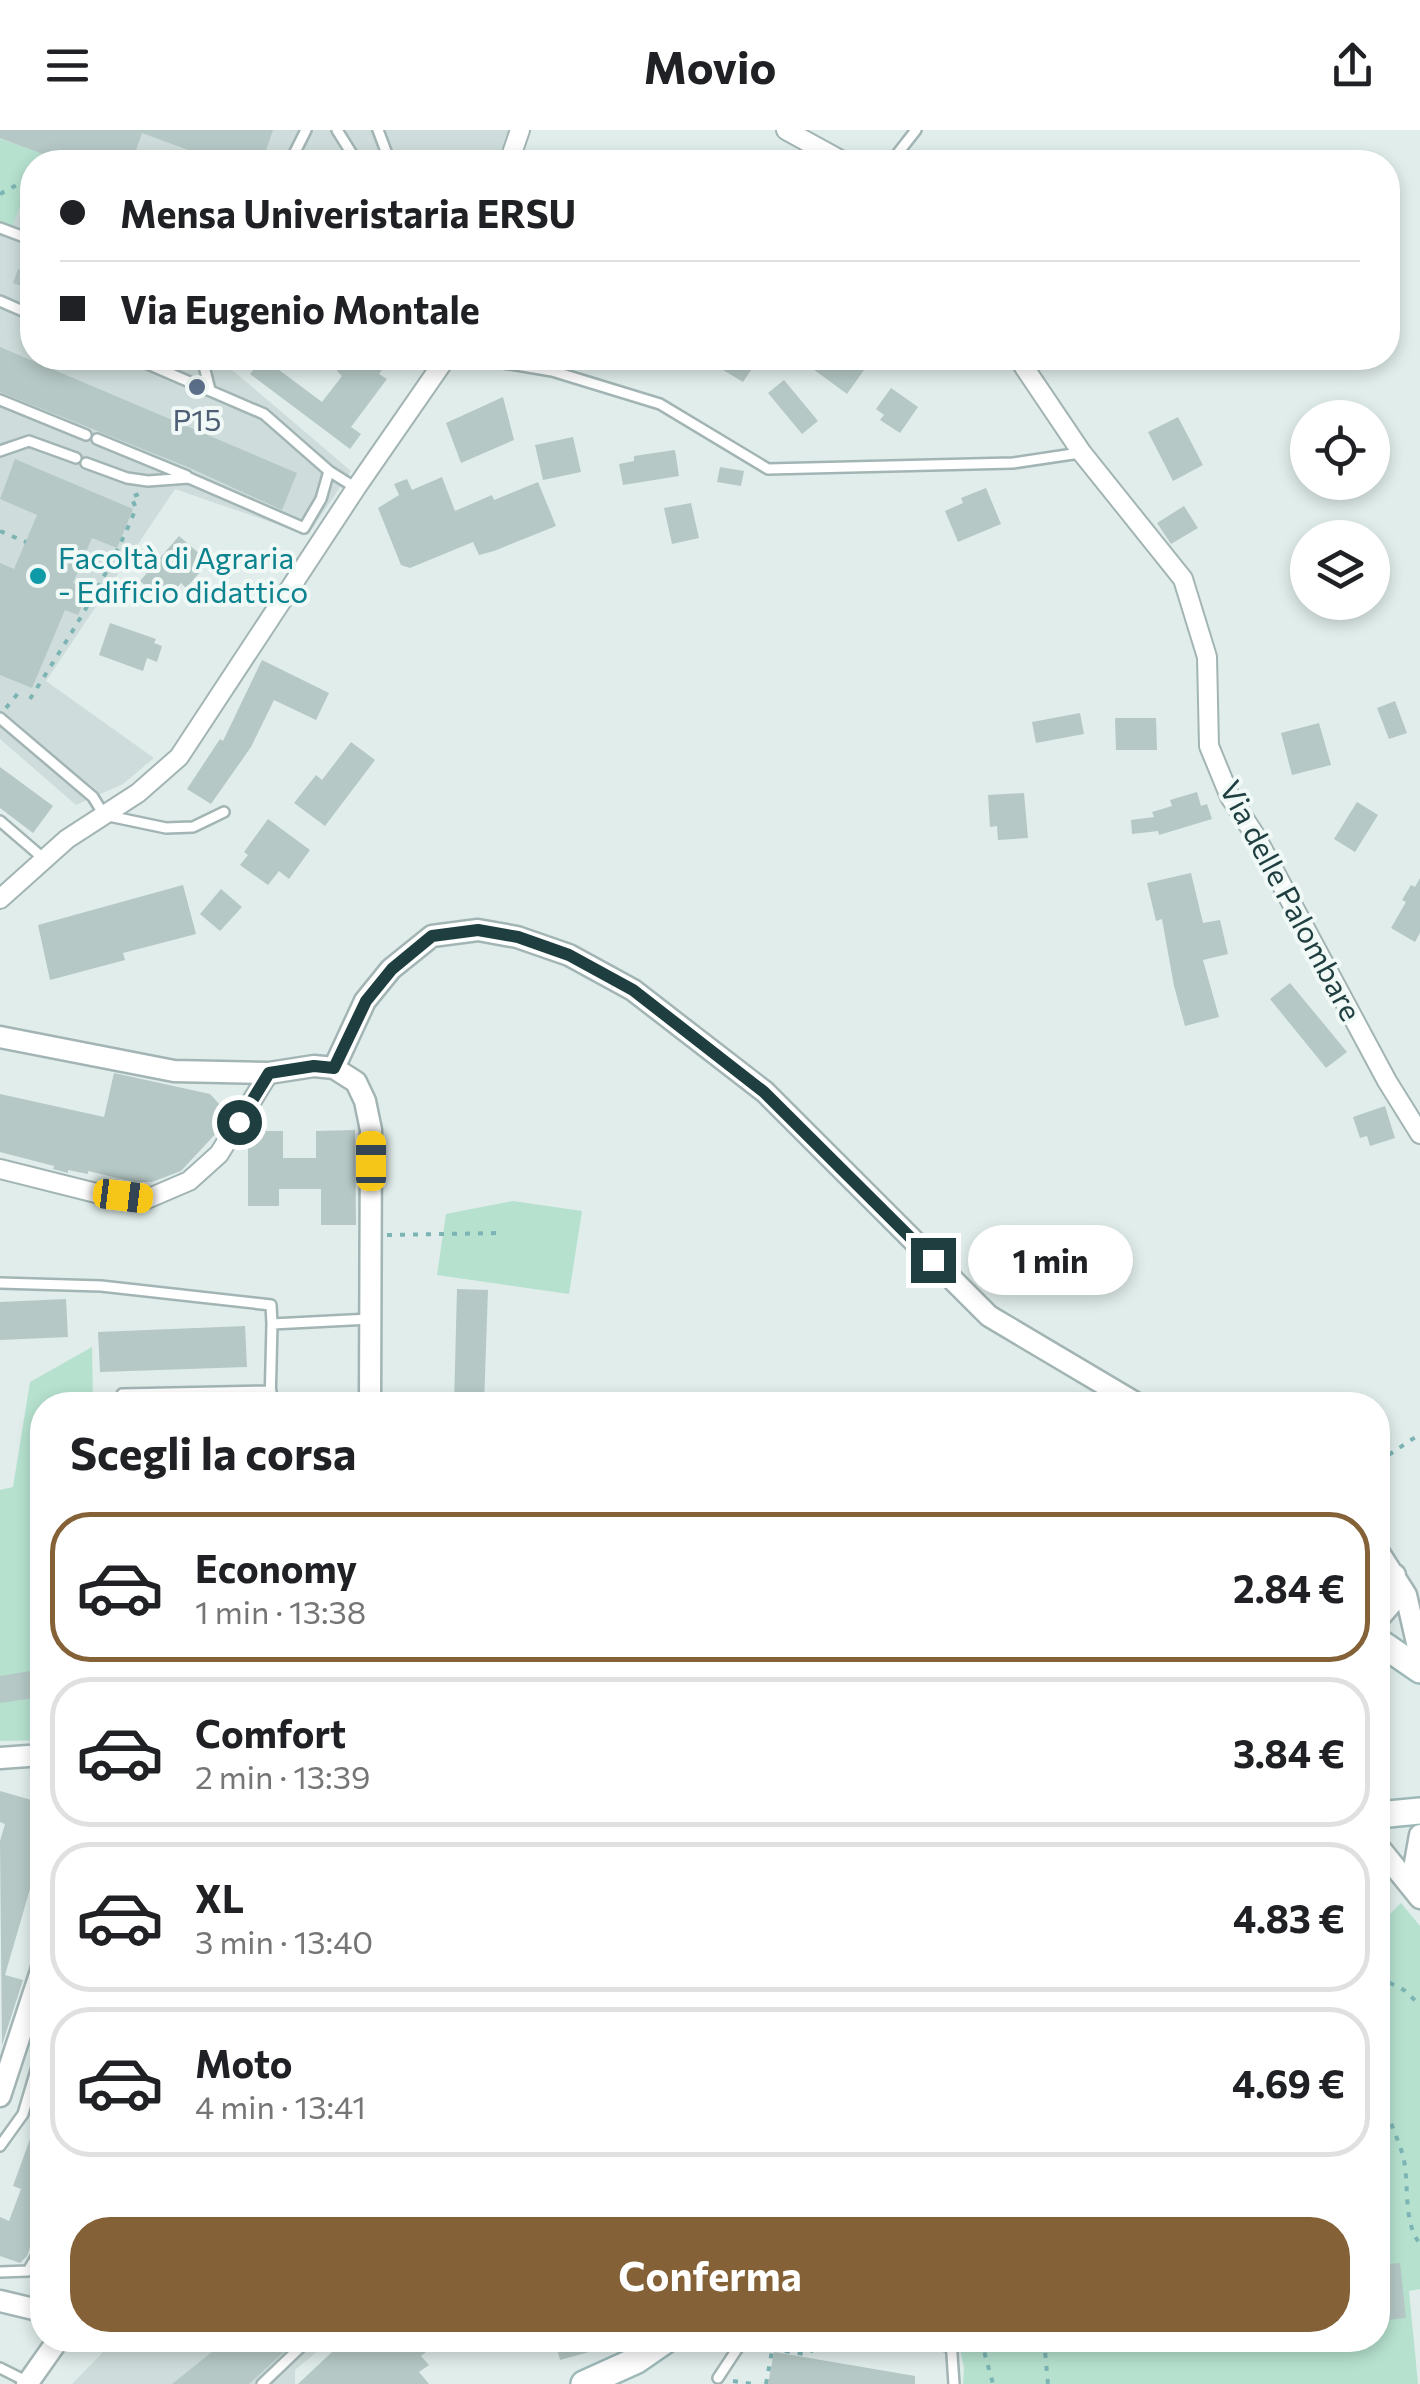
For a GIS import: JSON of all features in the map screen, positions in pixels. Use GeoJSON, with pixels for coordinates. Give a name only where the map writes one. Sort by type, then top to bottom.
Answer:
{"type":"FeatureCollection","features":[{"type":"Feature","properties":{"kind":"main road"},"geometry":{"type":"LineString","coordinates":[[1390,1650],[1420,1670]]}},
{"type":"Feature","properties":{"kind":"main road"},"geometry":{"type":"LineString","coordinates":[[1390,1814],[1420,1811]]}},
{"type":"Feature","properties":{"kind":"main road"},"geometry":{"type":"LineString","coordinates":[[584,2384],[631,2352]]}},
{"type":"Feature","properties":{"kind":"street"},"geometry":{"type":"LineString","coordinates":[[786,130],[822,150]]}},
{"type":"Feature","properties":{"kind":"street"},"geometry":{"type":"LineString","coordinates":[[0,898],[101,809],[138,793],[179,757],[438,370]]}},
{"type":"Feature","properties":{"kind":"street","name":"Via delle Palombare"},"geometry":{"type":"LineString","coordinates":[[1026,370],[1082,452],[1182,579],[1207,657],[1209,746],[1230,797],[1255,835],[1387,1081],[1420,1134]]}},
{"type":"Feature","properties":{"kind":"street"},"geometry":{"type":"LineString","coordinates":[[334,1068],[366,1001],[392,969],[432,936],[478,930],[518,937],[569,955],[633,990],[764,1092],[989,1316],[1117,1392]]}},
{"type":"Feature","properties":{"kind":"street"},"geometry":{"type":"LineString","coordinates":[[0,1036],[174,1071],[269,1073],[314,1066],[334,1068],[356,1082],[371,1130],[370,1392]]}},
{"type":"Feature","properties":{"kind":"street"},"geometry":{"type":"LineString","coordinates":[[0,1168],[100,1194],[146,1199],[188,1181],[219,1154],[269,1073]]}},
{"type":"Feature","properties":{"kind":"street"},"geometry":{"type":"LineString","coordinates":[[1390,1568],[1411,1609],[1420,1656]]}},
{"type":"Feature","properties":{"kind":"street"},"geometry":{"type":"LineString","coordinates":[[1390,1606],[1395,1575]]}},
{"type":"Feature","properties":{"kind":"street"},"geometry":{"type":"LineString","coordinates":[[0,1758],[30,1756]]}},
{"type":"Feature","properties":{"kind":"street"},"geometry":{"type":"LineString","coordinates":[[1418,1896],[1414,1863],[1420,1835]]}},
{"type":"Feature","properties":{"kind":"street"},"geometry":{"type":"LineString","coordinates":[[1390,1861],[1418,1896]]}},
{"type":"Feature","properties":{"kind":"street"},"geometry":{"type":"LineString","coordinates":[[0,2096],[30,2005]]}},
{"type":"Feature","properties":{"kind":"street"},"geometry":{"type":"LineString","coordinates":[[0,2300],[30,2307]]}},
{"type":"Feature","properties":{"kind":"street"},"geometry":{"type":"LineString","coordinates":[[28,2383],[50,2352]]}},
{"type":"Feature","properties":{"kind":"lane"},"geometry":{"type":"LineString","coordinates":[[900,150],[916,130]]}},
{"type":"Feature","properties":{"kind":"lane"},"geometry":{"type":"LineString","coordinates":[[162,370],[264,414],[329,471],[356,488]]}},
{"type":"Feature","properties":{"kind":"lane"},"geometry":{"type":"LineString","coordinates":[[205,370],[210,390]]}},
{"type":"Feature","properties":{"kind":"lane"},"geometry":{"type":"LineString","coordinates":[[552,370],[660,404],[768,469],[1013,463],[1082,452]]}},
{"type":"Feature","properties":{"kind":"lane"},"geometry":{"type":"LineString","coordinates":[[0,400],[304,528],[321,499],[329,471]]}},
{"type":"Feature","properties":{"kind":"lane"},"geometry":{"type":"LineString","coordinates":[[0,451],[28,441],[127,478],[189,478]]}},
{"type":"Feature","properties":{"kind":"lane"},"geometry":{"type":"LineString","coordinates":[[2,716],[101,809],[166,828],[193,827],[224,812]]}},
{"type":"Feature","properties":{"kind":"lane"},"geometry":{"type":"LineString","coordinates":[[0,821],[45,859]]}},
{"type":"Feature","properties":{"kind":"lane"},"geometry":{"type":"LineString","coordinates":[[0,1283],[101,1286],[271,1305],[271,1390],[196,1392]]}},
{"type":"Feature","properties":{"kind":"lane"},"geometry":{"type":"LineString","coordinates":[[272,1324],[370,1319]]}},
{"type":"Feature","properties":{"kind":"lane"},"geometry":{"type":"LineString","coordinates":[[0,2146],[22,2114],[30,2088]]}},
{"type":"Feature","properties":{"kind":"lane"},"geometry":{"type":"LineString","coordinates":[[0,2272],[28,2272],[30,2268]]}},
{"type":"Feature","properties":{"kind":"lane"},"geometry":{"type":"LineString","coordinates":[[262,2384],[295,2352]]}},
{"type":"Feature","properties":{"kind":"lane"},"geometry":{"type":"LineString","coordinates":[[716,2382],[735,2352]]}},
{"type":"Feature","properties":{"kind":"lane"},"geometry":{"type":"LineString","coordinates":[[952,2352],[954,2384]]}},
{"type":"Feature","properties":{"kind":"lane"},"geometry":{"type":"LineString","coordinates":[[0,2368],[28,2383]]}},
{"type":"Feature","properties":{"kind":"path"},"geometry":{"type":"LineString","coordinates":[[30,700],[119,551],[136,508],[131,497]]}},
{"type":"Feature","properties":{"kind":"path"},"geometry":{"type":"LineString","coordinates":[[0,532],[26,542]]}},
{"type":"Feature","properties":{"kind":"path"},"geometry":{"type":"LineString","coordinates":[[2,716],[19,692]]}},
{"type":"Feature","properties":{"kind":"path"},"geometry":{"type":"LineString","coordinates":[[371,1235],[502,1233]]}},
{"type":"Feature","properties":{"kind":"path"},"geometry":{"type":"LineString","coordinates":[[1390,1454],[1420,1434]]}},
{"type":"Feature","properties":{"kind":"path"},"geometry":{"type":"LineString","coordinates":[[1390,1983],[1420,2005]]}},
{"type":"Feature","properties":{"kind":"path"},"geometry":{"type":"LineString","coordinates":[[1390,2121],[1402,2155],[1414,2237],[1420,2244]]}},
{"type":"Feature","properties":{"kind":"path"},"geometry":{"type":"LineString","coordinates":[[766,2384],[771,2352]]}},
{"type":"Feature","properties":{"kind":"path"},"geometry":{"type":"LineString","coordinates":[[791,2352],[804,2354]]}},
{"type":"Feature","properties":{"kind":"path"},"geometry":{"type":"LineString","coordinates":[[985,2352],[994,2384]]}},
{"type":"Feature","properties":{"kind":"path"},"geometry":{"type":"LineString","coordinates":[[1045,2352],[1048,2384]]}},
{"type":"Feature","properties":{"kind":"path"},"geometry":{"type":"LineString","coordinates":[[716,2382],[753,2384]]}},
{"type":"Feature","properties":{"kind":"shaded area"},"geometry":{"type":"Polygon","coordinates":[[[0,130],[513,130],[506,150],[20,150],[20,370],[232,370],[351,471],[308,535],[175,489],[46,681],[154,758],[123,784],[76,805],[0,739],[0,130]]]}},
{"type":"Feature","properties":{"kind":"shaded area"},"geometry":{"type":"Polygon","coordinates":[[[103,2352],[317,2352],[295,2370],[295,2384],[72,2384],[103,2352]]]}},
{"type":"Feature","properties":{"kind":"green space"},"geometry":{"type":"Polygon","coordinates":[[[0,139],[32,150],[20,150],[20,206],[12,227],[0,226],[0,139]]]}},
{"type":"Feature","properties":{"kind":"green space"},"geometry":{"type":"Polygon","coordinates":[[[513,1201],[582,1211],[569,1294],[437,1275],[446,1214],[513,1201]]]}},
{"type":"Feature","properties":{"kind":"green space"},"geometry":{"type":"Polygon","coordinates":[[[92,1347],[93,1392],[30,1392],[30,1740],[0,1741],[0,1490],[13,1487],[30,1382],[92,1347]]]}},
{"type":"Feature","properties":{"kind":"green space"},"geometry":{"type":"Polygon","coordinates":[[[1401,1903],[1420,1926],[1420,2289],[1409,2291],[1418,2384],[963,2384],[961,2352],[1390,2352],[1390,1914],[1401,1903]]]}},
{"type":"Feature","properties":{"kind":"building"},"geometry":{"type":"Polygon","coordinates":[[[0,130],[273,130],[266,150],[188,150],[142,133],[136,150],[32,150],[0,138],[0,130]]]}},
{"type":"Feature","properties":{"kind":"building"},"geometry":{"type":"Polygon","coordinates":[[[18,269],[20,270],[20,286],[13,283],[18,269]]]}},
{"type":"Feature","properties":{"kind":"building"},"geometry":{"type":"Polygon","coordinates":[[[0,347],[20,355],[20,370],[54,370],[297,473],[282,510],[190,468],[0,392],[0,347]]]}},
{"type":"Feature","properties":{"kind":"building"},"geometry":{"type":"Polygon","coordinates":[[[253,370],[279,370],[322,402],[342,376],[338,370],[382,370],[379,374],[387,379],[351,427],[361,434],[350,449],[250,374],[253,370]]]}},
{"type":"Feature","properties":{"kind":"building"},"geometry":{"type":"Polygon","coordinates":[[[723,370],[751,370],[743,382],[723,370]]]}},
{"type":"Feature","properties":{"kind":"building"},"geometry":{"type":"Polygon","coordinates":[[[814,370],[864,370],[847,394],[814,370]]]}},
{"type":"Feature","properties":{"kind":"building"},"geometry":{"type":"Polygon","coordinates":[[[784,380],[818,421],[802,434],[768,393],[784,380]]]}},
{"type":"Feature","properties":{"kind":"building"},"geometry":{"type":"Polygon","coordinates":[[[891,388],[918,407],[900,433],[880,420],[884,415],[876,409],[891,388]]]}},
{"type":"Feature","properties":{"kind":"building"},"geometry":{"type":"Polygon","coordinates":[[[503,397],[514,440],[461,463],[446,423],[503,397]]]}},
{"type":"Feature","properties":{"kind":"building"},"geometry":{"type":"Polygon","coordinates":[[[1178,417],[1203,465],[1173,481],[1148,432],[1178,417]]]}},
{"type":"Feature","properties":{"kind":"building"},"geometry":{"type":"Polygon","coordinates":[[[573,437],[581,472],[543,480],[535,445],[573,437]]]}},
{"type":"Feature","properties":{"kind":"building"},"geometry":{"type":"Polygon","coordinates":[[[675,450],[679,476],[623,485],[619,464],[634,461],[634,456],[675,450]]]}},
{"type":"Feature","properties":{"kind":"building","name":"Facoltà di Agraria - Edificio didattico"},"geometry":{"type":"Polygon","coordinates":[[[15,459],[133,509],[117,548],[92,538],[73,583],[89,589],[78,615],[65,610],[32,688],[0,675],[0,563],[14,569],[37,515],[0,499],[15,459]]]}},
{"type":"Feature","properties":{"kind":"building"},"geometry":{"type":"Polygon","coordinates":[[[720,467],[744,471],[741,486],[717,482],[720,467]]]}},
{"type":"Feature","properties":{"kind":"building"},"geometry":{"type":"Polygon","coordinates":[[[442,477],[455,511],[538,482],[556,526],[479,555],[473,542],[410,568],[401,565],[378,508],[399,495],[394,484],[407,479],[412,490],[442,477]]]}},
{"type":"Feature","properties":{"kind":"building"},"geometry":{"type":"Polygon","coordinates":[[[986,488],[1001,524],[958,542],[945,511],[963,503],[961,498],[986,488]]]}},
{"type":"Feature","properties":{"kind":"building"},"geometry":{"type":"Polygon","coordinates":[[[691,503],[699,538],[672,544],[664,508],[691,503]]]}},
{"type":"Feature","properties":{"kind":"building"},"geometry":{"type":"Polygon","coordinates":[[[1184,506],[1198,528],[1171,544],[1157,523],[1184,506]]]}},
{"type":"Feature","properties":{"kind":"building"},"geometry":{"type":"Polygon","coordinates":[[[179,536],[209,562],[186,588],[181,583],[164,602],[140,581],[179,536]]]}},
{"type":"Feature","properties":{"kind":"building"},"geometry":{"type":"Polygon","coordinates":[[[110,623],[156,639],[154,643],[162,646],[157,662],[147,658],[143,671],[99,655],[110,623]]]}},
{"type":"Feature","properties":{"kind":"building"},"geometry":{"type":"Polygon","coordinates":[[[262,660],[329,693],[316,720],[274,700],[251,747],[211,804],[187,789],[220,739],[223,741],[262,660]]]}},
{"type":"Feature","properties":{"kind":"building"},"geometry":{"type":"Polygon","coordinates":[[[1395,701],[1407,733],[1389,739],[1377,708],[1395,701]]]}},
{"type":"Feature","properties":{"kind":"building"},"geometry":{"type":"Polygon","coordinates":[[[1080,713],[1084,734],[1036,743],[1032,722],[1080,713]]]}},
{"type":"Feature","properties":{"kind":"building"},"geometry":{"type":"Polygon","coordinates":[[[1115,718],[1156,718],[1157,750],[1116,750],[1115,718]]]}},
{"type":"Feature","properties":{"kind":"building"},"geometry":{"type":"Polygon","coordinates":[[[1319,723],[1331,765],[1292,775],[1281,733],[1319,723]]]}},
{"type":"Feature","properties":{"kind":"building"},"geometry":{"type":"Polygon","coordinates":[[[351,742],[375,760],[325,826],[294,803],[316,775],[322,780],[351,742]]]}},
{"type":"Feature","properties":{"kind":"building"},"geometry":{"type":"Polygon","coordinates":[[[0,767],[53,806],[33,833],[0,808],[0,767]]]}},
{"type":"Feature","properties":{"kind":"building"},"geometry":{"type":"Polygon","coordinates":[[[1197,792],[1201,806],[1207,804],[1212,819],[1159,835],[1158,831],[1132,834],[1131,820],[1154,817],[1152,812],[1172,806],[1170,800],[1197,792]]]}},
{"type":"Feature","properties":{"kind":"building"},"geometry":{"type":"Polygon","coordinates":[[[1024,793],[1028,838],[998,840],[997,826],[990,827],[988,795],[1024,793]]]}},
{"type":"Feature","properties":{"kind":"building"},"geometry":{"type":"Polygon","coordinates":[[[1357,802],[1378,815],[1355,852],[1334,839],[1357,802]]]}},
{"type":"Feature","properties":{"kind":"building"},"geometry":{"type":"Polygon","coordinates":[[[268,819],[310,850],[289,879],[279,871],[268,885],[240,865],[248,855],[244,852],[268,819]]]}},
{"type":"Feature","properties":{"kind":"building"},"geometry":{"type":"Polygon","coordinates":[[[1191,873],[1203,923],[1220,920],[1228,954],[1203,960],[1219,1017],[1185,1026],[1162,919],[1156,921],[1147,883],[1191,873]]]}},
{"type":"Feature","properties":{"kind":"building"},"geometry":{"type":"Polygon","coordinates":[[[1420,878],[1420,933],[1415,942],[1391,928],[1406,902],[1402,900],[1420,878]]]}},
{"type":"Feature","properties":{"kind":"building"},"geometry":{"type":"Polygon","coordinates":[[[183,885],[196,934],[123,953],[125,960],[50,980],[38,925],[183,885]]]}},
{"type":"Feature","properties":{"kind":"building"},"geometry":{"type":"Polygon","coordinates":[[[221,889],[242,907],[220,931],[200,914],[221,889]]]}},
{"type":"Feature","properties":{"kind":"building"},"geometry":{"type":"Polygon","coordinates":[[[1290,983],[1347,1052],[1326,1068],[1270,999],[1290,983]]]}},
{"type":"Feature","properties":{"kind":"building"},"geometry":{"type":"Polygon","coordinates":[[[114,1073],[210,1094],[224,1109],[220,1129],[181,1171],[152,1182],[134,1182],[88,1171],[68,1173],[0,1152],[0,1094],[104,1117],[114,1073]]]}},
{"type":"Feature","properties":{"kind":"building"},"geometry":{"type":"Polygon","coordinates":[[[1385,1106],[1395,1138],[1370,1146],[1367,1136],[1360,1138],[1353,1117],[1385,1106]]]}},
{"type":"Feature","properties":{"kind":"building"},"geometry":{"type":"Polygon","coordinates":[[[355,1130],[356,1225],[321,1225],[321,1189],[279,1189],[279,1206],[248,1206],[248,1131],[283,1131],[283,1158],[316,1158],[316,1131],[355,1130]]]}},
{"type":"Feature","properties":{"kind":"building"},"geometry":{"type":"Polygon","coordinates":[[[457,1289],[488,1290],[484,1392],[454,1392],[457,1289]]]}},
{"type":"Feature","properties":{"kind":"building"},"geometry":{"type":"Polygon","coordinates":[[[66,1299],[68,1337],[0,1340],[0,1302],[66,1299]]]}},
{"type":"Feature","properties":{"kind":"building"},"geometry":{"type":"Polygon","coordinates":[[[245,1326],[247,1367],[100,1372],[98,1332],[245,1326]]]}},
{"type":"Feature","properties":{"kind":"building"},"geometry":{"type":"Polygon","coordinates":[[[30,1671],[30,1699],[0,1703],[0,1676],[30,1671]]]}},
{"type":"Feature","properties":{"kind":"building"},"geometry":{"type":"Polygon","coordinates":[[[0,1791],[30,1800],[30,1889],[5,1975],[23,1980],[2,2045],[0,1841],[5,1824],[0,1822],[0,1791]]]}},
{"type":"Feature","properties":{"kind":"building"},"geometry":{"type":"Polygon","coordinates":[[[30,2139],[30,2247],[20,2263],[0,2256],[0,2217],[9,2221],[21,2189],[13,2186],[30,2139]]]}},
{"type":"Feature","properties":{"kind":"building"},"geometry":{"type":"Polygon","coordinates":[[[1400,2263],[1406,2318],[1390,2320],[1390,2264],[1400,2263]]]}},
{"type":"Feature","properties":{"kind":"building"},"geometry":{"type":"Polygon","coordinates":[[[212,2352],[284,2352],[249,2384],[172,2384],[212,2352]]]}},
{"type":"Feature","properties":{"kind":"building"},"geometry":{"type":"Polygon","coordinates":[[[332,2352],[426,2352],[421,2356],[429,2365],[419,2372],[429,2384],[298,2384],[332,2352]]]}},
{"type":"Feature","properties":{"kind":"building"},"geometry":{"type":"Polygon","coordinates":[[[558,2352],[589,2352],[560,2360],[558,2352]]]}},
{"type":"Feature","properties":{"kind":"building"},"geometry":{"type":"Polygon","coordinates":[[[774,2352],[915,2376],[915,2384],[768,2384],[774,2352]]]}},
{"type":"Feature","properties":{"kind":"place","name":"P15"},"geometry":{"type":"Point","coordinates":[197,387]}},
{"type":"Feature","properties":{"kind":"place","name":"Facoltà di Agraria - Edificio didattico"},"geometry":{"type":"Point","coordinates":[38,576]}},
{"type":"Feature","properties":{"kind":"route"},"geometry":{"type":"LineString","coordinates":[[239,1122],[269,1073],[314,1066],[334,1068],[366,1001],[392,969],[432,936],[478,930],[518,937],[569,955],[633,990],[764,1092],[933,1260]]}}]}
